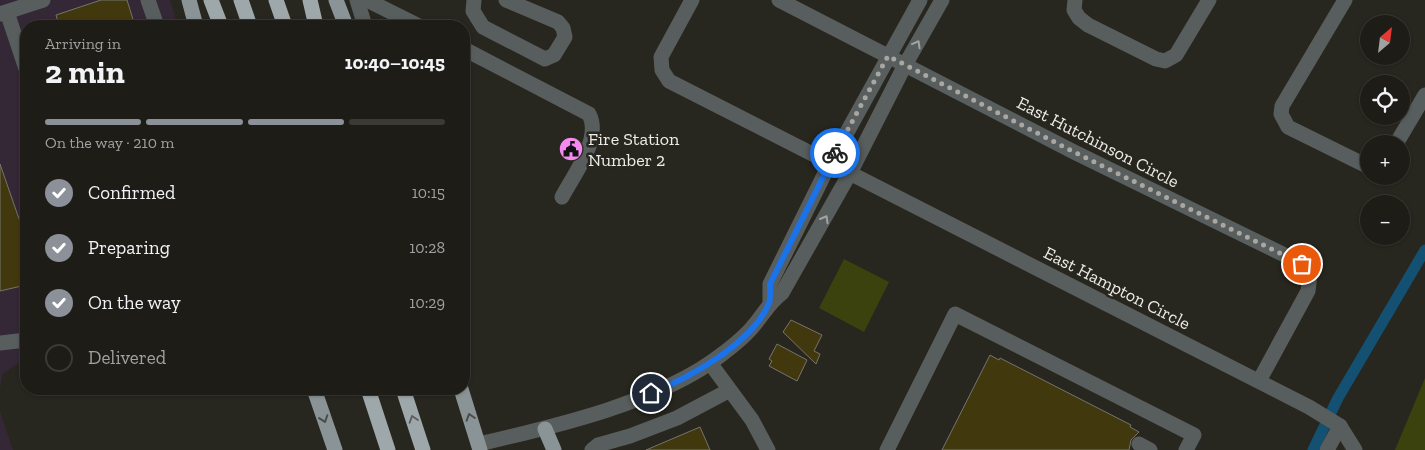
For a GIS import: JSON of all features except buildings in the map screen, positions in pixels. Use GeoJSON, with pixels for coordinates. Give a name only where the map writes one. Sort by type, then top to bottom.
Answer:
{"type":"FeatureCollection","features":[{"type":"Feature","properties":{"kind":"highway"},"geometry":{"type":"LineString","coordinates":[[211,0],[219,20]]}},
{"type":"Feature","properties":{"kind":"highway"},"geometry":{"type":"LineString","coordinates":[[241,0],[248,20]]}},
{"type":"Feature","properties":{"kind":"highway"},"geometry":{"type":"LineString","coordinates":[[276,0],[283,20]]}},
{"type":"Feature","properties":{"kind":"highway"},"geometry":{"type":"LineString","coordinates":[[310,0],[315,20]]}},
{"type":"Feature","properties":{"kind":"highway"},"geometry":{"type":"LineString","coordinates":[[370,395],[388,450]]}},
{"type":"Feature","properties":{"kind":"highway"},"geometry":{"type":"LineString","coordinates":[[405,395],[423,450]]}},
{"type":"Feature","properties":{"kind":"main road"},"geometry":{"type":"LineString","coordinates":[[189,0],[194,20]]}},
{"type":"Feature","properties":{"kind":"main road"},"geometry":{"type":"LineString","coordinates":[[336,0],[344,20]]}},
{"type":"Feature","properties":{"kind":"main road"},"geometry":{"type":"LineString","coordinates":[[316,395],[335,450]]}},
{"type":"Feature","properties":{"kind":"main road"},"geometry":{"type":"LineString","coordinates":[[463,395],[479,447]]}},
{"type":"Feature","properties":{"kind":"main road"},"geometry":{"type":"LineString","coordinates":[[545,429],[554,450]]}},
{"type":"Feature","properties":{"kind":"street"},"geometry":{"type":"LineString","coordinates":[[20,54],[4,13],[44,0]]}},
{"type":"Feature","properties":{"kind":"street"},"geometry":{"type":"LineString","coordinates":[[148,0],[155,20]]}},
{"type":"Feature","properties":{"kind":"street"},"geometry":{"type":"LineString","coordinates":[[358,0],[363,20]]}},
{"type":"Feature","properties":{"kind":"street"},"geometry":{"type":"LineString","coordinates":[[367,0],[407,20]]}},
{"type":"Feature","properties":{"kind":"street"},"geometry":{"type":"LineString","coordinates":[[474,0],[473,11],[483,27],[545,59],[554,55],[565,37],[563,28],[558,22],[506,0]]}},
{"type":"Feature","properties":{"kind":"street","name":"East Hutchinson Circle"},"geometry":{"type":"LineString","coordinates":[[779,0],[1074,152],[1302,264],[1310,275],[1308,291],[1259,381]]}},
{"type":"Feature","properties":{"kind":"street"},"geometry":{"type":"LineString","coordinates":[[770,303],[770,284],[792,239],[830,163],[920,0]]}},
{"type":"Feature","properties":{"kind":"street"},"geometry":{"type":"LineString","coordinates":[[479,447],[545,429],[651,393],[710,363],[745,334],[770,303],[782,293],[850,173],[905,65],[942,0]]}},
{"type":"Feature","properties":{"kind":"street"},"geometry":{"type":"LineString","coordinates":[[1075,0],[1074,10],[1082,21],[1160,60],[1171,60],[1209,0]]}},
{"type":"Feature","properties":{"kind":"street"},"geometry":{"type":"LineString","coordinates":[[1345,0],[1282,106],[1280,114],[1288,127],[1360,163]]}},
{"type":"Feature","properties":{"kind":"street","name":"East Hampton Circle"},"geometry":{"type":"LineString","coordinates":[[690,4],[661,56],[662,70],[669,80],[1259,381],[1340,426],[1355,450]]}},
{"type":"Feature","properties":{"kind":"street"},"geometry":{"type":"LineString","coordinates":[[470,52],[589,114],[594,126],[593,139],[562,197]]}},
{"type":"Feature","properties":{"kind":"street"},"geometry":{"type":"LineString","coordinates":[[1401,135],[1425,95]]}},
{"type":"Feature","properties":{"kind":"street"},"geometry":{"type":"LineString","coordinates":[[792,239],[808,248]]}},
{"type":"Feature","properties":{"kind":"street"},"geometry":{"type":"LineString","coordinates":[[888,450],[956,314],[1194,435],[1186,450]]}},
{"type":"Feature","properties":{"kind":"street"},"geometry":{"type":"LineString","coordinates":[[0,343],[20,341]]}},
{"type":"Feature","properties":{"kind":"street"},"geometry":{"type":"LineString","coordinates":[[710,363],[728,391],[752,420],[768,450]]}},
{"type":"Feature","properties":{"kind":"street"},"geometry":{"type":"LineString","coordinates":[[592,450],[598,445],[630,436],[676,418],[728,391]]}},
{"type":"Feature","properties":{"kind":"street"},"geometry":{"type":"LineString","coordinates":[[1327,450],[1340,426]]}},
{"type":"Feature","properties":{"kind":"shaded area"},"geometry":{"type":"Polygon","coordinates":[[[0,0],[170,0],[176,20],[20,20],[20,362],[2,374],[0,390],[0,0]]]}},
{"type":"Feature","properties":{"kind":"shaded area"},"geometry":{"type":"Polygon","coordinates":[[[0,411],[13,450],[0,450],[0,411]]]}},
{"type":"Feature","properties":{"kind":"green space"},"geometry":{"type":"Polygon","coordinates":[[[844,259],[889,282],[864,332],[819,308],[844,259]]]}},
{"type":"Feature","properties":{"kind":"green space"},"geometry":{"type":"Polygon","coordinates":[[[1425,378],[1425,450],[1395,450],[1425,378]]]}},
{"type":"Feature","properties":{"kind":"waterway"},"geometry":{"type":"LineString","coordinates":[[1313,450],[1338,398],[1425,250]]}},
{"type":"Feature","properties":{"kind":"way so far"},"geometry":{"type":"LineString","coordinates":[[835,153],[888,56],[1074,152],[1302,264]]}},
{"type":"Feature","properties":{"kind":"place","name":"Fire Station Number 2"},"geometry":{"type":"Point","coordinates":[571,149]}},
{"type":"Feature","properties":{"kind":"route"},"geometry":{"type":"LineString","coordinates":[[651,393],[698,371],[721,356],[755,324],[770,303],[770,284],[835,153]]}}]}
